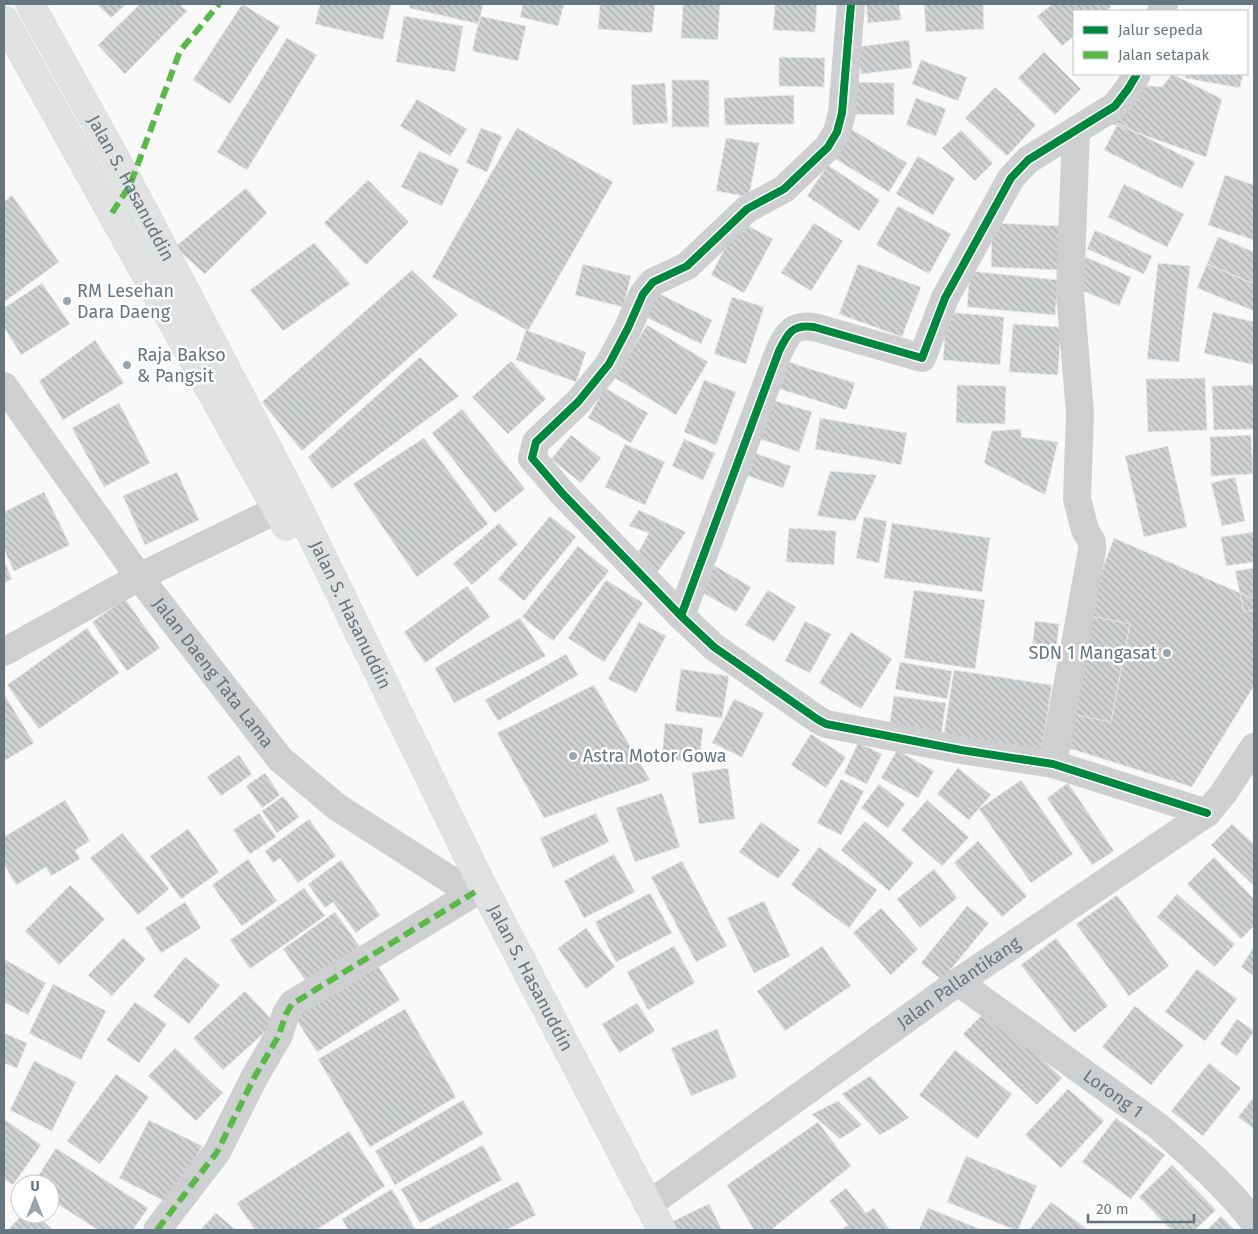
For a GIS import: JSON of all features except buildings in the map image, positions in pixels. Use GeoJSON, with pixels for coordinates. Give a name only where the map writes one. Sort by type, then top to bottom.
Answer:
{"type":"FeatureCollection","features":[{"type":"Feature","properties":{"kind":"highway","name":"Jalan S. Hasanuddin"},"geometry":{"type":"LineString","coordinates":[[30,4],[130,185],[475,889],[506,969],[562,1058],[662,1230]]}},
{"type":"Feature","properties":{"kind":"highway","name":"Jalan S. Hasanuddin"},"geometry":{"type":"LineString","coordinates":[[4,20],[287,506]]}},
{"type":"Feature","properties":{"kind":"highway","name":"Jalan S. Hasanuddin"},"geometry":{"type":"LineString","coordinates":[[562,1058],[640,1230]]}},
{"type":"Feature","properties":{"kind":"street"},"geometry":{"type":"LineString","coordinates":[[851,4],[842,113],[837,132],[828,147],[784,189],[747,209],[687,266],[654,282],[643,294],[609,364],[578,402],[534,446],[532,458],[563,494],[680,616],[714,647],[826,724],[961,750],[1053,764],[1207,812]]}},
{"type":"Feature","properties":{"kind":"street"},"geometry":{"type":"LineString","coordinates":[[680,616],[786,336],[792,330],[803,325],[922,358],[945,298],[1011,178],[1028,160],[1115,106],[1128,90],[1136,75]]}},
{"type":"Feature","properties":{"kind":"street"},"geometry":{"type":"LineString","coordinates":[[1053,764],[1092,550],[1092,542],[1085,530],[1076,498],[1080,413],[1070,292],[1076,130]]}},
{"type":"Feature","properties":{"kind":"street","name":"Jalan Daeng Tata Lama"},"geometry":{"type":"LineString","coordinates":[[4,386],[139,577],[280,758],[337,807],[475,889]]}},
{"type":"Feature","properties":{"kind":"street"},"geometry":{"type":"LineString","coordinates":[[4,652],[139,577],[287,506]]}},
{"type":"Feature","properties":{"kind":"street","name":"Jalan Pallantikang"},"geometry":{"type":"LineString","coordinates":[[648,1205],[958,982],[1207,812],[1223,794],[1254,747]]}},
{"type":"Feature","properties":{"kind":"street"},"geometry":{"type":"LineString","coordinates":[[157,1230],[217,1152],[254,1076],[278,1037],[286,1014],[292,1004],[300,997],[328,983],[475,889]]}},
{"type":"Feature","properties":{"kind":"street","name":"Lorong 1"},"geometry":{"type":"LineString","coordinates":[[958,982],[1158,1126],[1188,1152],[1240,1203],[1254,1222]]}},
{"type":"Feature","properties":{"kind":"marked path"},"geometry":{"type":"LineString","coordinates":[[112,213],[130,185],[180,51],[219,4]]}},
{"type":"Feature","properties":{"kind":"marked path"},"geometry":{"type":"LineString","coordinates":[[157,1230],[217,1152],[255,1076],[278,1037],[286,1014],[292,1004],[475,892]]}},
{"type":"Feature","properties":{"kind":"cycle path"},"geometry":{"type":"LineString","coordinates":[[851,4],[842,113],[837,132],[828,147],[784,189],[747,209],[687,266],[653,282],[643,294],[609,364],[578,402],[536,442],[532,458],[563,494],[681,616],[714,647],[826,724],[961,750],[1053,764],[1207,813]]}},
{"type":"Feature","properties":{"kind":"cycle path"},"geometry":{"type":"LineString","coordinates":[[681,616],[779,351],[788,335],[801,327],[814,327],[922,358],[945,298],[1011,178],[1028,160],[1115,106],[1136,75]]}},
{"type":"Feature","properties":{"kind":"place","name":"RM Lesehan Dara Daeng"},"geometry":{"type":"Point","coordinates":[67,301]}},
{"type":"Feature","properties":{"kind":"place","name":"Raja Bakso & Pangsit"},"geometry":{"type":"Point","coordinates":[127,365]}},
{"type":"Feature","properties":{"kind":"place","name":"SDN 1 Mangasat"},"geometry":{"type":"Point","coordinates":[1167,653]}},
{"type":"Feature","properties":{"kind":"place","name":"Astra Motor Gowa"},"geometry":{"type":"Point","coordinates":[573,756]}}]}
